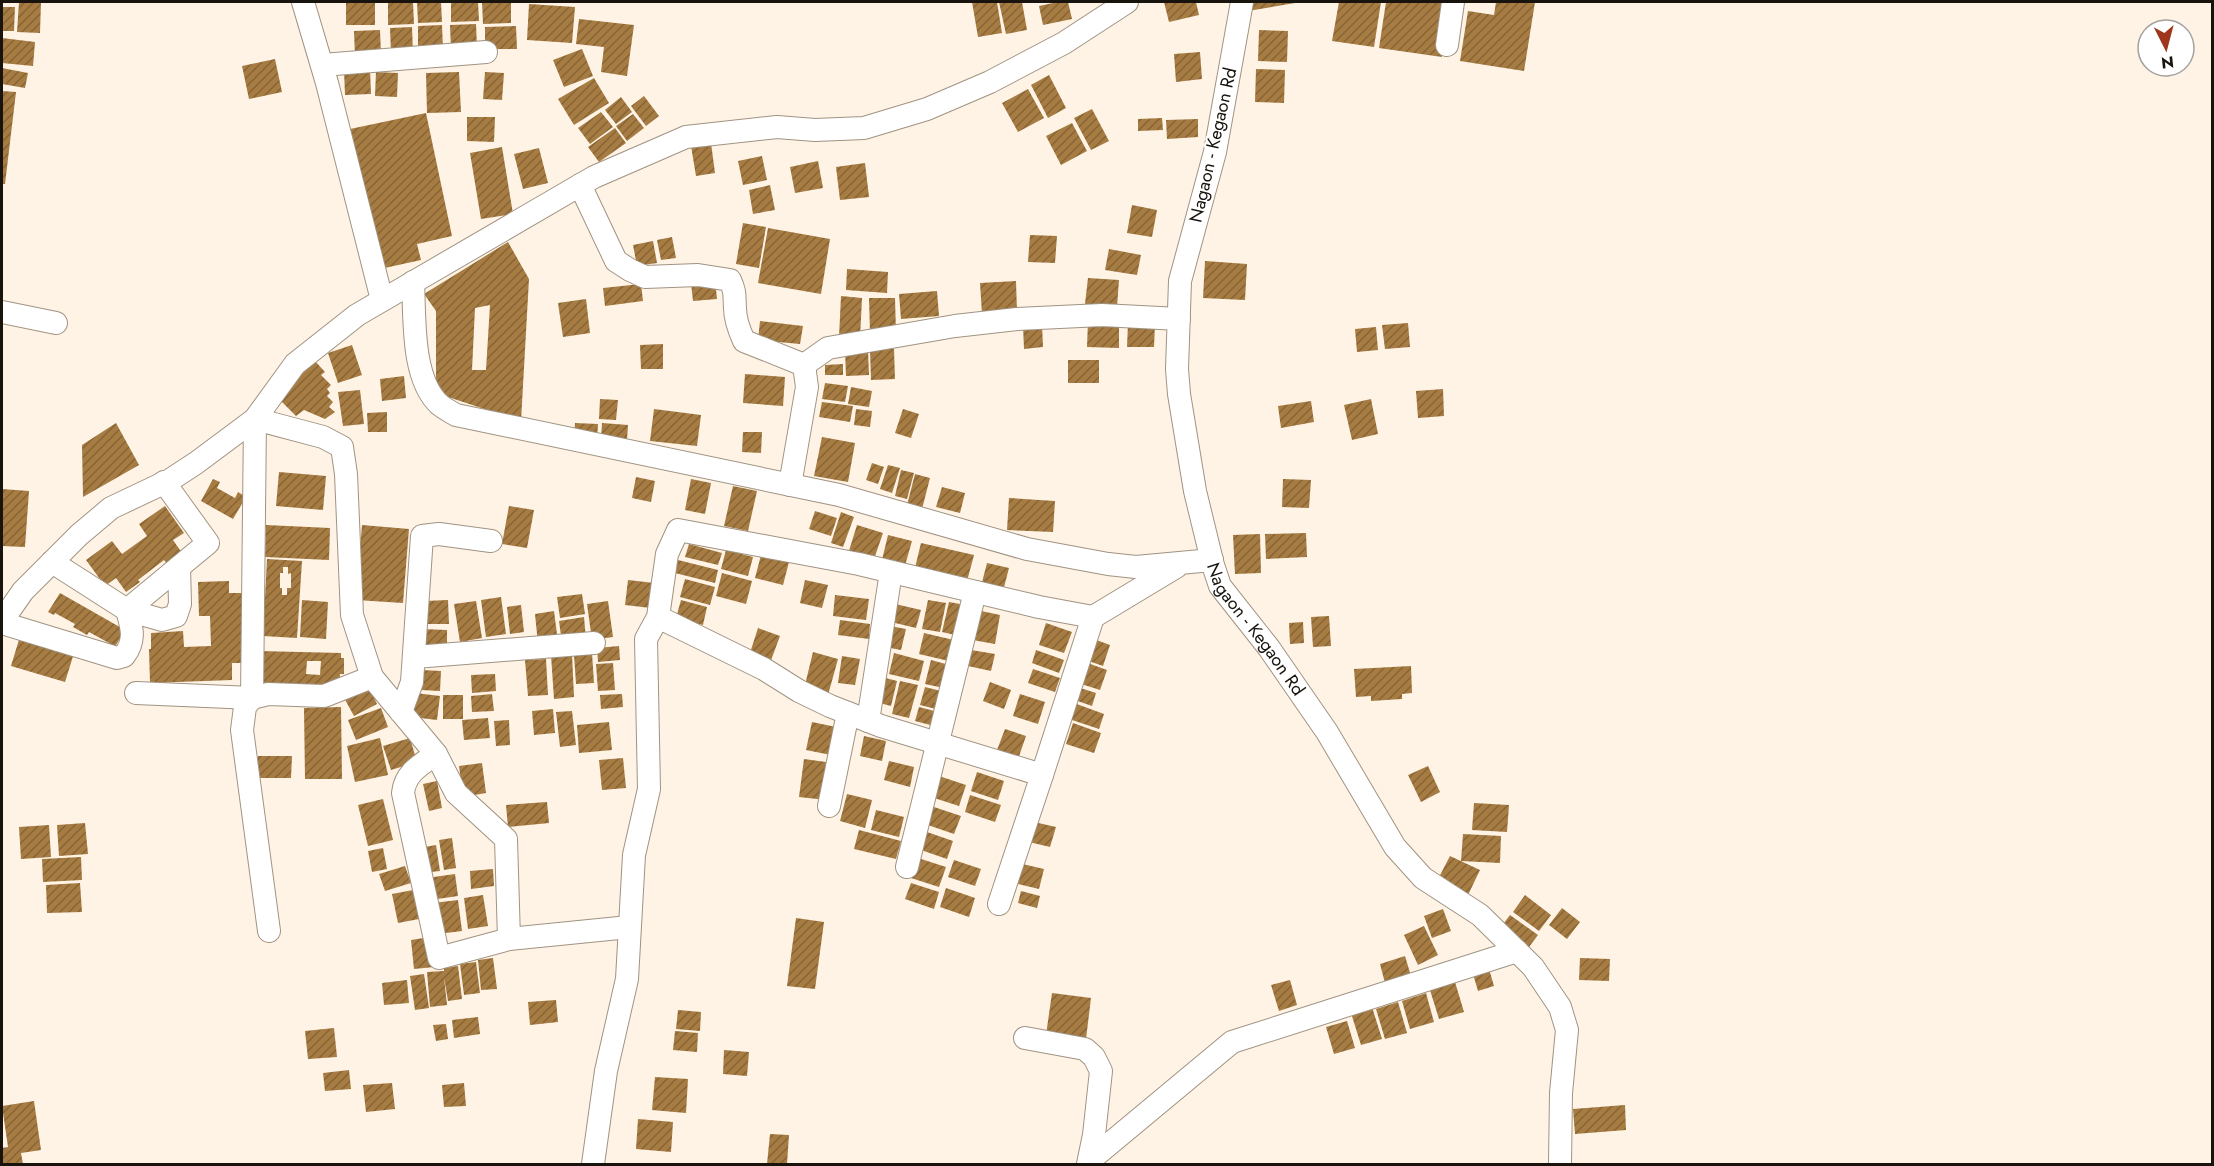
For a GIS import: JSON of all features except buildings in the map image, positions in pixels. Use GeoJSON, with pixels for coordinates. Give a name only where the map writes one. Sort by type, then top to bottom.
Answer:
{"type":"FeatureCollection","features":[{"type":"Feature","properties":{"kind":"street"},"geometry":{"type":"LineString","coordinates":[[303,2],[322,65],[382,300]]}},
{"type":"Feature","properties":{"kind":"street"},"geometry":{"type":"LineString","coordinates":[[127,610],[134,634],[131,647],[124,656],[117,658],[2,622],[22,591],[79,535],[111,508],[164,482],[196,463],[255,418],[295,364],[357,315],[594,177],[686,137],[777,127],[815,130],[864,128],[927,109],[990,82],[1064,43],[1126,2]]}},
{"type":"Feature","properties":{"kind":"street","name":"Nagaon - Kegaon Rd"},"geometry":{"type":"LineString","coordinates":[[1242,2],[1215,152],[1180,281],[1176,369],[1195,491],[1212,560],[1220,586],[1269,648],[1327,732],[1395,847],[1423,878],[1480,915],[1533,967],[1560,1007],[1567,1030],[1561,1093],[1560,1164]]}},
{"type":"Feature","properties":{"kind":"street"},"geometry":{"type":"LineString","coordinates":[[1447,45],[1453,2]]}},
{"type":"Feature","properties":{"kind":"street"},"geometry":{"type":"LineString","coordinates":[[322,65],[486,51]]}},
{"type":"Feature","properties":{"kind":"street"},"geometry":{"type":"LineString","coordinates":[[580,185],[616,261],[645,277],[698,275],[730,280],[736,292],[734,307],[738,328],[744,341],[804,365]]}},
{"type":"Feature","properties":{"kind":"street"},"geometry":{"type":"LineString","coordinates":[[413,282],[420,366],[428,388],[439,404],[456,415],[840,495],[1027,549],[1136,567],[1212,560]]}},
{"type":"Feature","properties":{"kind":"street"},"geometry":{"type":"LineString","coordinates":[[2,312],[56,323]]}},
{"type":"Feature","properties":{"kind":"street"},"geometry":{"type":"LineString","coordinates":[[804,365],[828,348],[965,325],[1017,319],[1102,315],[1179,319]]}},
{"type":"Feature","properties":{"kind":"street"},"geometry":{"type":"LineString","coordinates":[[790,485],[807,387],[804,365]]}},
{"type":"Feature","properties":{"kind":"street"},"geometry":{"type":"LineString","coordinates":[[255,418],[323,437],[342,447],[346,474],[348,568],[352,615],[372,676],[436,754],[456,793],[506,839],[509,939]]}},
{"type":"Feature","properties":{"kind":"street"},"geometry":{"type":"LineString","coordinates":[[255,418],[252,698],[245,707],[242,730],[269,931]]}},
{"type":"Feature","properties":{"kind":"street"},"geometry":{"type":"LineString","coordinates":[[127,610],[208,543],[164,482]]}},
{"type":"Feature","properties":{"kind":"street"},"geometry":{"type":"LineString","coordinates":[[593,1164],[606,1071],[627,979],[634,855],[649,789],[646,639],[658,617],[667,554],[678,530],[891,572],[1093,617]]}},
{"type":"Feature","properties":{"kind":"street"},"geometry":{"type":"LineString","coordinates":[[401,712],[412,682],[415,657],[422,536],[439,534],[491,541]]}},
{"type":"Feature","properties":{"kind":"street"},"geometry":{"type":"LineString","coordinates":[[52,562],[127,610],[162,620],[176,616],[180,604],[179,567]]}},
{"type":"Feature","properties":{"kind":"street"},"geometry":{"type":"LineString","coordinates":[[999,904],[1093,617],[1182,563]]}},
{"type":"Feature","properties":{"kind":"street"},"geometry":{"type":"LineString","coordinates":[[829,806],[858,717],[891,572]]}},
{"type":"Feature","properties":{"kind":"street"},"geometry":{"type":"LineString","coordinates":[[907,867],[975,592]]}},
{"type":"Feature","properties":{"kind":"street"},"geometry":{"type":"LineString","coordinates":[[658,617],[764,669],[799,691],[858,717],[1042,774]]}},
{"type":"Feature","properties":{"kind":"street"},"geometry":{"type":"LineString","coordinates":[[415,657],[594,643]]}},
{"type":"Feature","properties":{"kind":"street"},"geometry":{"type":"LineString","coordinates":[[136,693],[252,698],[268,694],[324,696],[372,676]]}},
{"type":"Feature","properties":{"kind":"street"},"geometry":{"type":"LineString","coordinates":[[436,754],[415,768],[404,782],[403,793],[438,958],[509,939],[629,927]]}},
{"type":"Feature","properties":{"kind":"street"},"geometry":{"type":"LineString","coordinates":[[1089,1163],[1232,1042],[1517,951]]}},
{"type":"Feature","properties":{"kind":"street"},"geometry":{"type":"LineString","coordinates":[[1025,1038],[1085,1048],[1101,1071],[1089,1163]]}}]}
